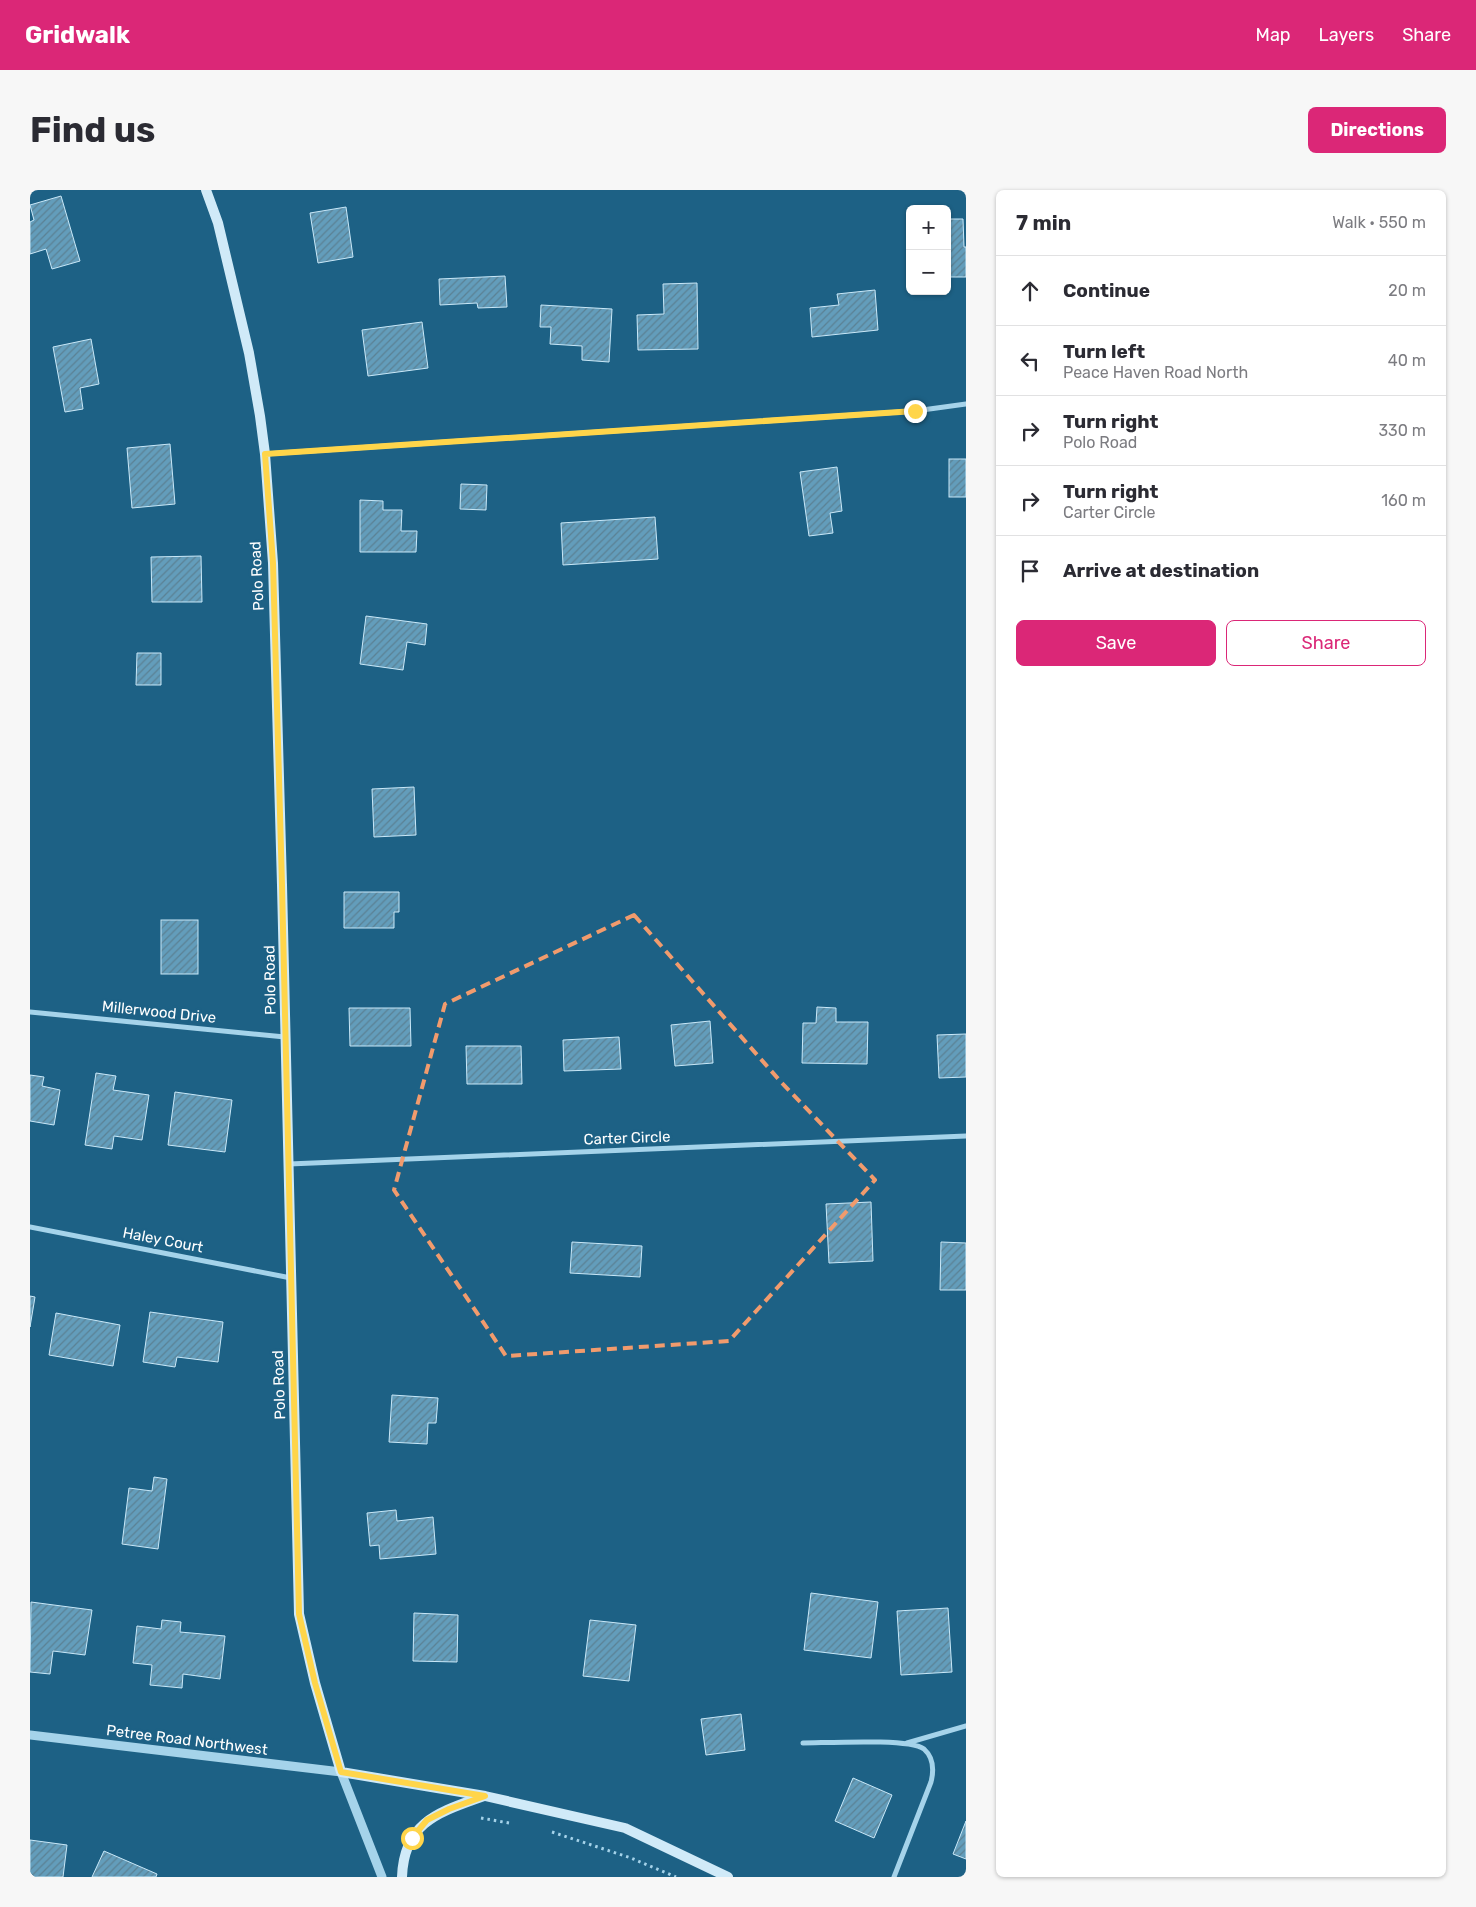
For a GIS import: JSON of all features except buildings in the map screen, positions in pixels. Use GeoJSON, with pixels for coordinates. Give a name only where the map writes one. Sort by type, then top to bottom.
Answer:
{"type":"FeatureCollection","features":[{"type":"Feature","properties":{"kind":"main road","name":"Polo Road"},"geometry":{"type":"LineString","coordinates":[[206,190],[218,223],[249,353],[265,454],[273,563],[290,1164],[299,1614],[315,1683],[341,1772]]}},
{"type":"Feature","properties":{"kind":"main road"},"geometry":{"type":"LineString","coordinates":[[341,1772],[485,1796],[625,1828],[728,1877]]}},
{"type":"Feature","properties":{"kind":"main road"},"geometry":{"type":"LineString","coordinates":[[402,1877],[403,1863],[412,1838],[427,1820],[449,1809],[485,1796]]}},
{"type":"Feature","properties":{"kind":"street"},"geometry":{"type":"LineString","coordinates":[[265,454],[905,412],[966,404]]}},
{"type":"Feature","properties":{"kind":"street","name":"Millerwood Drive"},"geometry":{"type":"LineString","coordinates":[[30,1012],[286,1037]]}},
{"type":"Feature","properties":{"kind":"street","name":"Carter Circle"},"geometry":{"type":"LineString","coordinates":[[290,1164],[966,1136]]}},
{"type":"Feature","properties":{"kind":"street","name":"Haley Court"},"geometry":{"type":"LineString","coordinates":[[30,1227],[291,1278]]}},
{"type":"Feature","properties":{"kind":"street"},"geometry":{"type":"LineString","coordinates":[[803,1742],[906,1743],[966,1726]]}},
{"type":"Feature","properties":{"kind":"street","name":"Petree Road Northwest"},"geometry":{"type":"LineString","coordinates":[[30,1735],[341,1772]]}},
{"type":"Feature","properties":{"kind":"street"},"geometry":{"type":"LineString","coordinates":[[894,1877],[934,1770],[931,1758],[923,1749],[906,1743]]}},
{"type":"Feature","properties":{"kind":"street"},"geometry":{"type":"LineString","coordinates":[[341,1772],[382,1877]]}},
{"type":"Feature","properties":{"kind":"path"},"geometry":{"type":"LineString","coordinates":[[473,1817],[518,1824]]}},
{"type":"Feature","properties":{"kind":"path"},"geometry":{"type":"LineString","coordinates":[[545,1830],[631,1858],[676,1877]]}},
{"type":"Feature","properties":{"kind":"highlighted area"},"geometry":{"type":"Polygon","coordinates":[[[634,915],[781,1082],[875,1180],[729,1341],[506,1356],[394,1190],[445,1004],[634,915]]]}},
{"type":"Feature","properties":{"kind":"route"},"geometry":{"type":"LineString","coordinates":[[412,1838],[427,1820],[449,1809],[485,1796],[341,1772],[315,1683],[299,1614],[290,1164],[273,563],[265,454],[915,411]]}}]}
